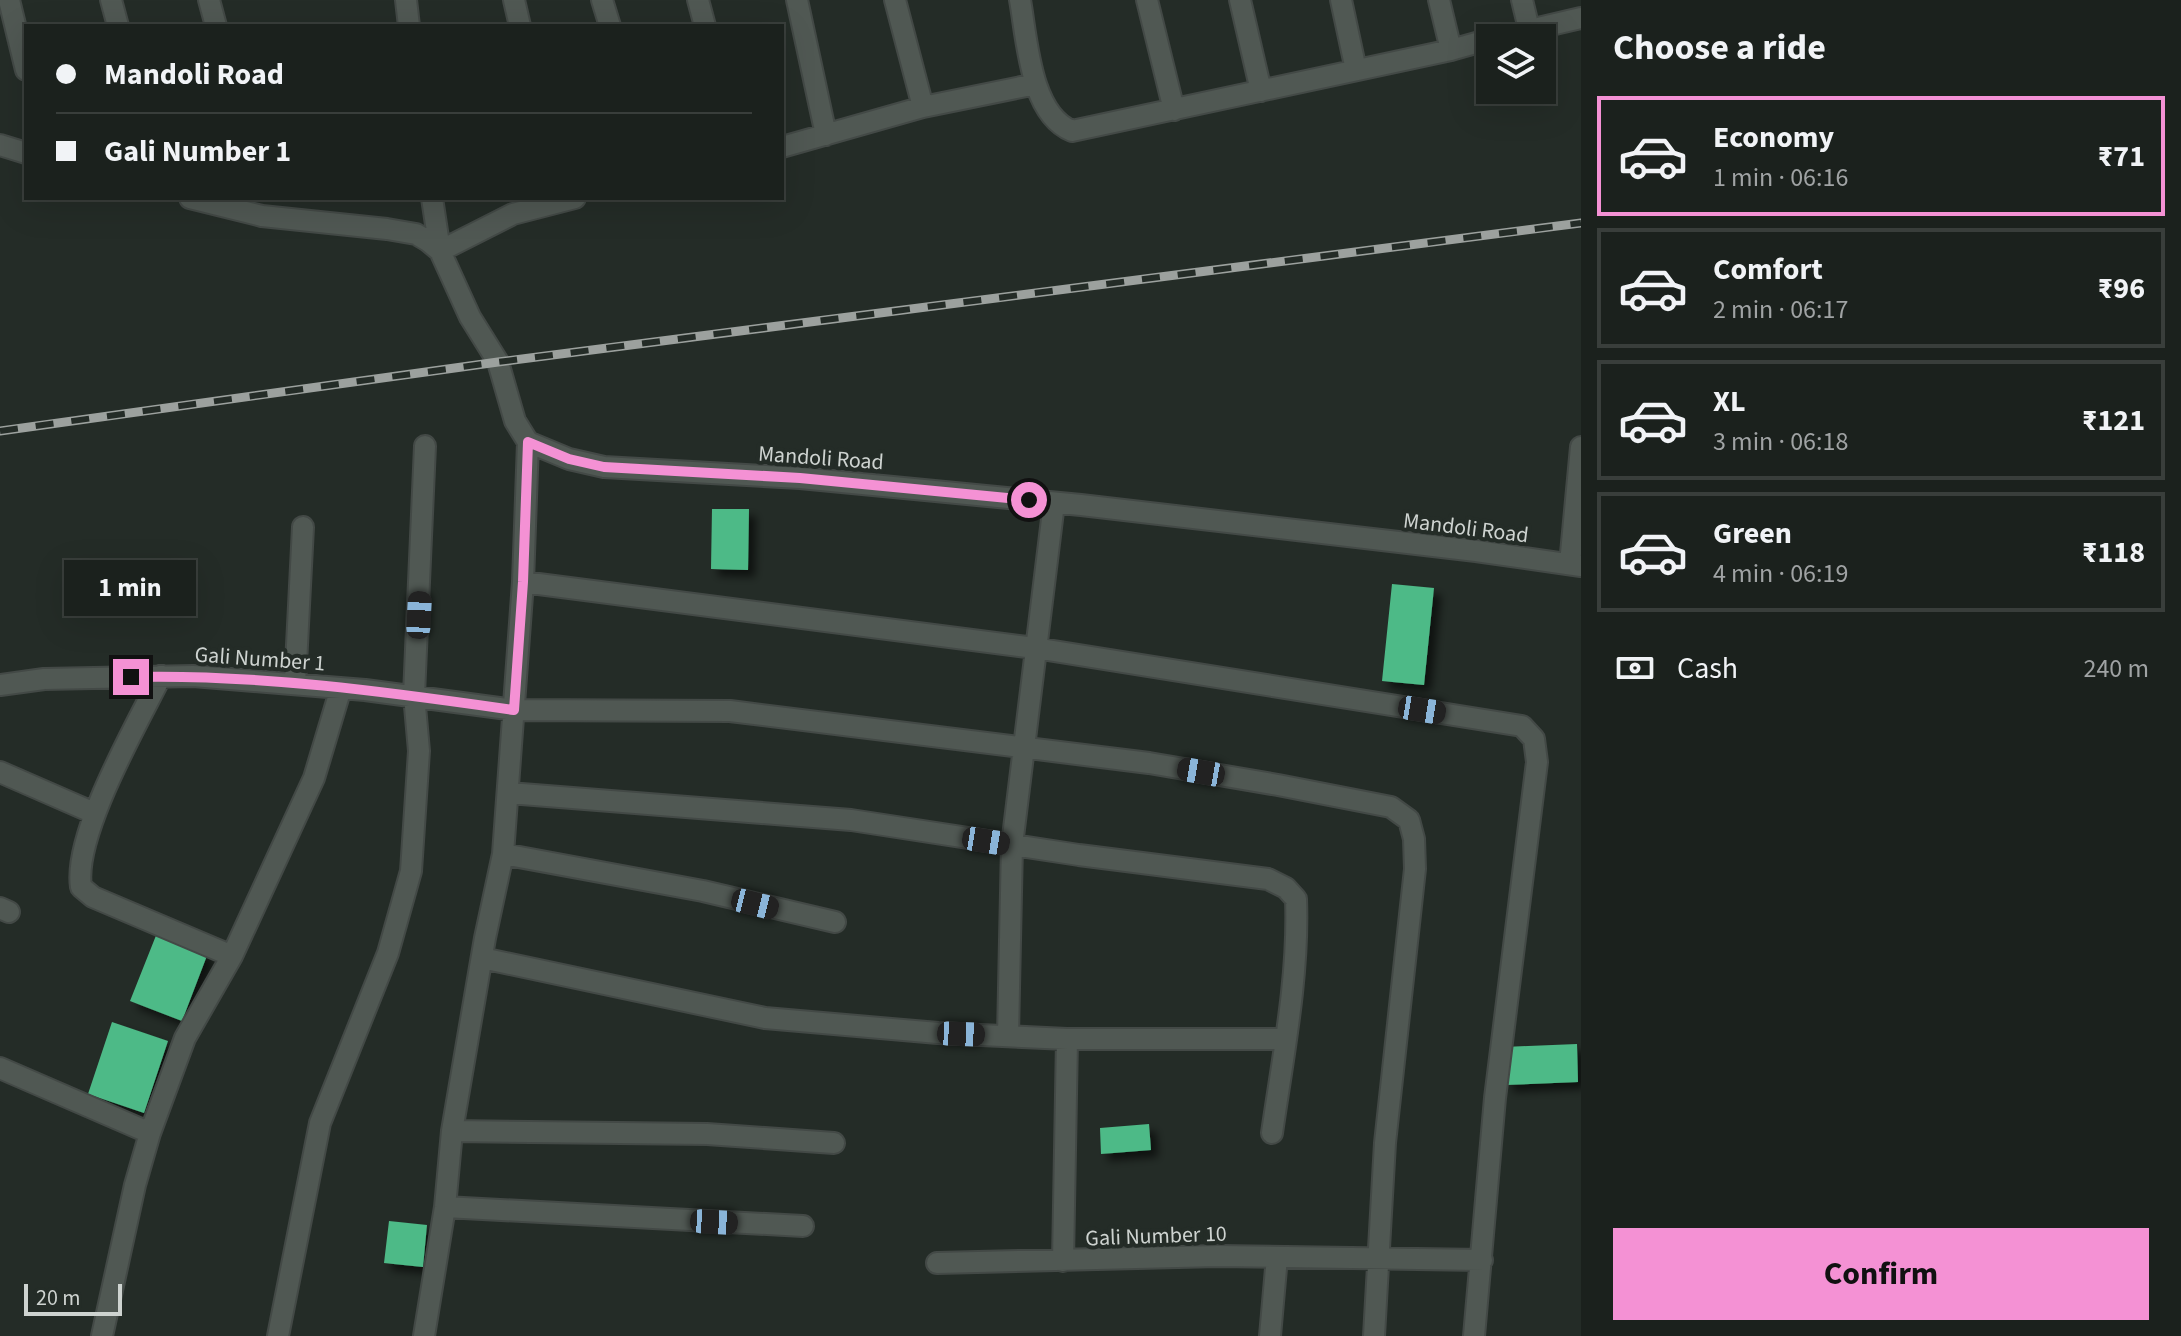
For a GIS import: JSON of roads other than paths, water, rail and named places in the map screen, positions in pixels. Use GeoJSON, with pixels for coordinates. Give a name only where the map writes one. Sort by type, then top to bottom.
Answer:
{"type":"FeatureCollection","features":[{"type":"Feature","properties":{"kind":"street"},"geometry":{"type":"LineString","coordinates":[[9,0],[24,62]]}},
{"type":"Feature","properties":{"kind":"street"},"geometry":{"type":"LineString","coordinates":[[111,0],[117,24]]}},
{"type":"Feature","properties":{"kind":"street"},"geometry":{"type":"LineString","coordinates":[[209,0],[215,24]]}},
{"type":"Feature","properties":{"kind":"street"},"geometry":{"type":"LineString","coordinates":[[406,0],[409,24]]}},
{"type":"Feature","properties":{"kind":"street"},"geometry":{"type":"LineString","coordinates":[[514,0],[520,24]]}},
{"type":"Feature","properties":{"kind":"street"},"geometry":{"type":"LineString","coordinates":[[602,0],[609,24]]}},
{"type":"Feature","properties":{"kind":"street"},"geometry":{"type":"LineString","coordinates":[[698,0],[704,24]]}},
{"type":"Feature","properties":{"kind":"street"},"geometry":{"type":"LineString","coordinates":[[797,0],[826,135]]}},
{"type":"Feature","properties":{"kind":"street"},"geometry":{"type":"LineString","coordinates":[[895,0],[923,107]]}},
{"type":"Feature","properties":{"kind":"street"},"geometry":{"type":"LineString","coordinates":[[1020,0],[1036,84],[1047,111],[1059,126],[1072,131],[1476,43]]}},
{"type":"Feature","properties":{"kind":"street"},"geometry":{"type":"LineString","coordinates":[[1147,0],[1174,110]]}},
{"type":"Feature","properties":{"kind":"street"},"geometry":{"type":"LineString","coordinates":[[1240,0],[1261,91]]}},
{"type":"Feature","properties":{"kind":"street"},"geometry":{"type":"LineString","coordinates":[[1341,0],[1356,70]]}},
{"type":"Feature","properties":{"kind":"street"},"geometry":{"type":"LineString","coordinates":[[1439,0],[1451,50]]}},
{"type":"Feature","properties":{"kind":"street"},"geometry":{"type":"LineString","coordinates":[[1522,0],[1528,24]]}},
{"type":"Feature","properties":{"kind":"street"},"geometry":{"type":"LineString","coordinates":[[1553,24],[1581,18]]}},
{"type":"Feature","properties":{"kind":"street"},"geometry":{"type":"LineString","coordinates":[[784,146],[923,107],[1036,84]]}},
{"type":"Feature","properties":{"kind":"street"},"geometry":{"type":"LineString","coordinates":[[0,145],[24,152]]}},
{"type":"Feature","properties":{"kind":"street"},"geometry":{"type":"LineString","coordinates":[[206,200],[416,234],[444,261]]}},
{"type":"Feature","properties":{"kind":"street"},"geometry":{"type":"LineString","coordinates":[[424,1336],[445,1207],[452,1131],[503,854],[523,582],[528,442],[515,421],[498,362],[470,317],[444,261],[432,200]]}},
{"type":"Feature","properties":{"kind":"street"},"geometry":{"type":"LineString","coordinates":[[444,261],[513,214],[559,200]]}},
{"type":"Feature","properties":{"kind":"street","name":"Mandoli Road"},"geometry":{"type":"LineString","coordinates":[[528,442],[569,459],[604,467],[800,478],[1054,503],[1576,565]]}},
{"type":"Feature","properties":{"kind":"street"},"geometry":{"type":"LineString","coordinates":[[278,1336],[320,1123],[388,953],[411,871],[419,751],[414,695],[425,446]]}},
{"type":"Feature","properties":{"kind":"street"},"geometry":{"type":"LineString","coordinates":[[1576,565],[1581,447]]}},
{"type":"Feature","properties":{"kind":"street"},"geometry":{"type":"LineString","coordinates":[[1008,1036],[1012,845],[1054,503]]}},
{"type":"Feature","properties":{"kind":"street"},"geometry":{"type":"LineString","coordinates":[[295,684],[303,527]]}},
{"type":"Feature","properties":{"kind":"street"},"geometry":{"type":"LineString","coordinates":[[523,582],[1035,648],[1522,726],[1534,739],[1537,762],[1495,1098],[1474,1336]]}},
{"type":"Feature","properties":{"kind":"street"},"geometry":{"type":"LineString","coordinates":[[161,676],[94,813],[79,875],[81,887],[93,897],[232,956]]}},
{"type":"Feature","properties":{"kind":"street","name":"Gali Number 1"},"geometry":{"type":"LineString","coordinates":[[0,685],[44,679],[161,676],[414,695],[514,710],[730,711],[1149,763],[1391,807],[1409,820],[1414,839],[1415,869],[1385,1143],[1374,1336]]}},
{"type":"Feature","properties":{"kind":"street"},"geometry":{"type":"LineString","coordinates":[[102,1336],[135,1185],[150,1133],[185,1038],[232,956],[314,778],[341,688]]}},
{"type":"Feature","properties":{"kind":"street"},"geometry":{"type":"LineString","coordinates":[[0,772],[94,813]]}},
{"type":"Feature","properties":{"kind":"street"},"geometry":{"type":"LineString","coordinates":[[509,793],[851,820],[1268,879],[1286,888],[1296,899],[1297,924],[1272,1133]]}},
{"type":"Feature","properties":{"kind":"street"},"geometry":{"type":"LineString","coordinates":[[503,854],[703,891],[835,922]]}},
{"type":"Feature","properties":{"kind":"street"},"geometry":{"type":"LineString","coordinates":[[482,958],[765,1018],[938,1033],[1067,1039],[1285,1039]]}},
{"type":"Feature","properties":{"kind":"street"},"geometry":{"type":"LineString","coordinates":[[1063,1261],[1067,1039]]}},
{"type":"Feature","properties":{"kind":"street"},"geometry":{"type":"LineString","coordinates":[[0,1068],[150,1133]]}},
{"type":"Feature","properties":{"kind":"street"},"geometry":{"type":"LineString","coordinates":[[452,1131],[707,1134],[834,1143]]}},
{"type":"Feature","properties":{"kind":"street"},"geometry":{"type":"LineString","coordinates":[[445,1207],[803,1226]]}},
{"type":"Feature","properties":{"kind":"street","name":"Gali Number 10"},"geometry":{"type":"LineString","coordinates":[[937,1263],[1218,1256],[1482,1260]]}},
{"type":"Feature","properties":{"kind":"street"},"geometry":{"type":"LineString","coordinates":[[1270,1336],[1277,1257]]}},
{"type":"Feature","properties":{"kind":"railway"},"geometry":{"type":"LineString","coordinates":[[0,431],[498,362],[1581,223]]}}]}
